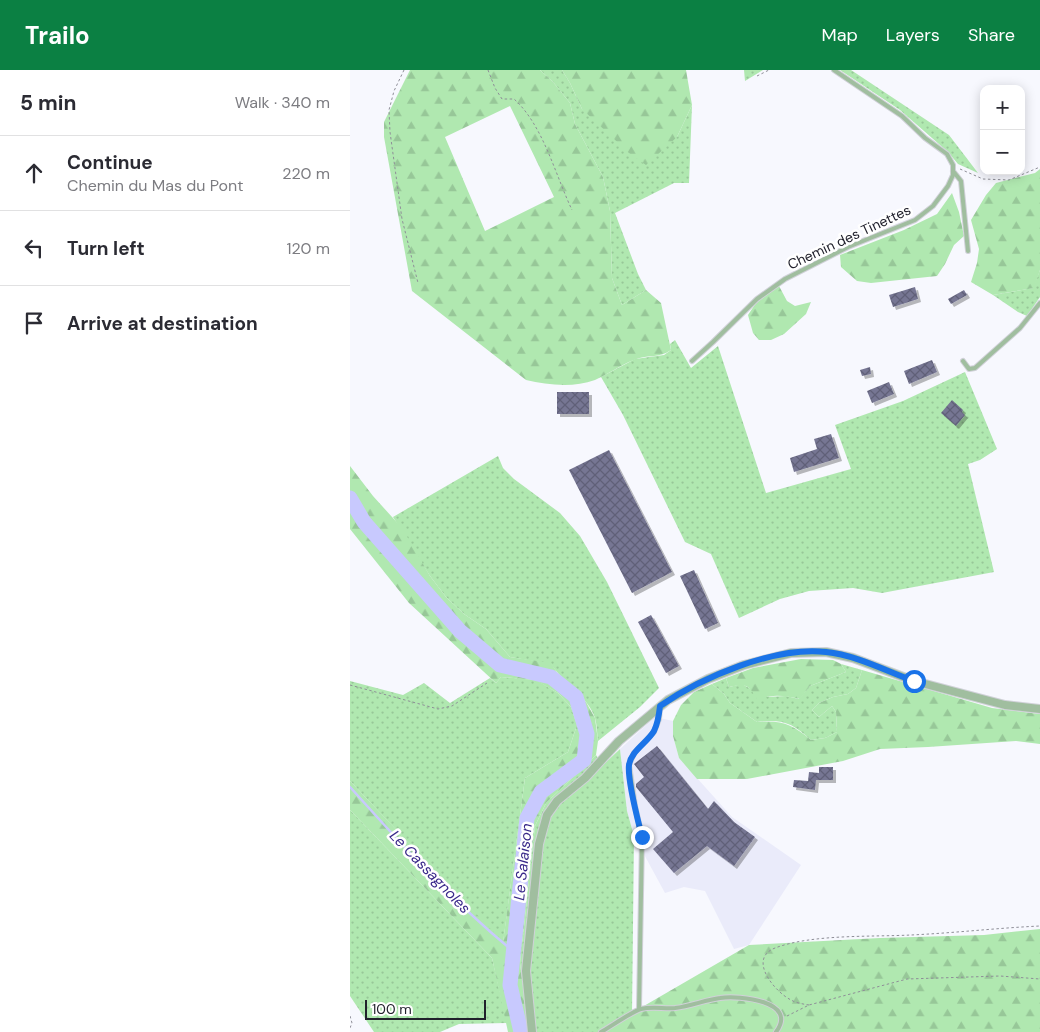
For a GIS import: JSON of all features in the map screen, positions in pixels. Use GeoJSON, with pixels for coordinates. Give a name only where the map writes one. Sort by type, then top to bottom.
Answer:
{"type":"FeatureCollection","features":[{"type":"Feature","properties":{"kind":"street"},"geometry":{"type":"LineString","coordinates":[[532,1032],[526,971],[539,844],[547,815],[557,801],[585,778],[619,741],[660,706],[708,679],[744,664],[791,653],[826,652],[853,658],[914,681],[1005,704],[1040,710]]}},
{"type":"Feature","properties":{"kind":"lane"},"geometry":{"type":"LineString","coordinates":[[834,70],[902,116],[925,138],[947,154],[953,165]]}},
{"type":"Feature","properties":{"kind":"lane","name":"Chemin des Tinettes"},"geometry":{"type":"LineString","coordinates":[[692,361],[757,299],[785,278],[848,247],[915,220],[933,206],[948,186],[953,175],[953,165]]}},
{"type":"Feature","properties":{"kind":"lane"},"geometry":{"type":"LineString","coordinates":[[953,171],[961,181],[968,251]]}},
{"type":"Feature","properties":{"kind":"lane"},"geometry":{"type":"LineString","coordinates":[[963,361],[969,369],[975,368],[1020,328],[1040,303]]}},
{"type":"Feature","properties":{"kind":"lane"},"geometry":{"type":"LineString","coordinates":[[640,1009],[642,837],[629,765],[634,753],[654,732],[659,719],[660,706]]}},
{"type":"Feature","properties":{"kind":"lane"},"geometry":{"type":"LineString","coordinates":[[601,1032],[640,1009],[690,1006],[720,998],[738,997],[771,1005],[778,1010],[782,1018],[776,1032]]}},
{"type":"Feature","properties":{"kind":"path"},"geometry":{"type":"LineString","coordinates":[[404,70],[388,110],[402,220],[418,283]]}},
{"type":"Feature","properties":{"kind":"path"},"geometry":{"type":"LineString","coordinates":[[488,70],[495,88],[502,99],[514,99],[523,107],[546,148],[553,169],[572,210]]}},
{"type":"Feature","properties":{"kind":"path"},"geometry":{"type":"LineString","coordinates":[[757,76],[769,70]]}},
{"type":"Feature","properties":{"kind":"path"},"geometry":{"type":"LineString","coordinates":[[953,165],[982,179],[1009,180],[1040,167]]}},
{"type":"Feature","properties":{"kind":"path"},"geometry":{"type":"LineString","coordinates":[[350,685],[438,709],[452,706],[488,683]]}},
{"type":"Feature","properties":{"kind":"path"},"geometry":{"type":"LineString","coordinates":[[809,1005],[790,1000],[768,980],[763,968],[765,957],[773,948],[810,939],[970,932],[1040,926]]}},
{"type":"Feature","properties":{"kind":"path"},"geometry":{"type":"LineString","coordinates":[[782,1018],[809,1005],[907,979],[1000,976],[1040,979]]}},
{"type":"Feature","properties":{"kind":"path"},"geometry":{"type":"LineString","coordinates":[[350,1016],[352,1023],[350,1028]]}},
{"type":"Feature","properties":{"kind":"shaded area"},"geometry":{"type":"Polygon","coordinates":[[[655,717],[673,721],[673,736],[679,758],[732,817],[801,865],[749,945],[734,949],[705,891],[684,887],[665,893],[634,836],[627,811],[620,749],[655,717]]]}},
{"type":"Feature","properties":{"kind":"green space"},"geometry":{"type":"Polygon","coordinates":[[[410,70],[540,70],[553,82],[570,103],[575,124],[603,177],[610,211],[612,278],[622,305],[646,290],[661,303],[671,350],[662,355],[639,358],[587,383],[560,385],[526,380],[412,291],[384,137],[384,122],[410,70]],[[510,106],[445,137],[485,231],[554,197],[510,106]]]}},
{"type":"Feature","properties":{"kind":"green space"},"geometry":{"type":"Polygon","coordinates":[[[540,70],[562,70],[582,109],[677,137],[692,105],[689,183],[674,183],[615,213],[646,290],[622,305],[612,278],[610,211],[603,177],[575,124],[570,103],[553,82],[540,70]]]}},
{"type":"Feature","properties":{"kind":"green space"},"geometry":{"type":"Polygon","coordinates":[[[562,70],[686,70],[692,105],[677,137],[646,165],[629,153],[582,109],[562,70]]]}},
{"type":"Feature","properties":{"kind":"green space"},"geometry":{"type":"Polygon","coordinates":[[[744,70],[763,70],[745,81],[744,70]]]}},
{"type":"Feature","properties":{"kind":"green space"},"geometry":{"type":"Polygon","coordinates":[[[840,70],[851,70],[949,135],[978,173],[958,164],[948,152],[900,110],[840,70]]]}},
{"type":"Feature","properties":{"kind":"green space"},"geometry":{"type":"Polygon","coordinates":[[[1040,169],[1040,270],[1034,288],[993,295],[971,282],[979,249],[971,220],[986,195],[996,183],[1035,173],[1040,169]]]}},
{"type":"Feature","properties":{"kind":"green space"},"geometry":{"type":"Polygon","coordinates":[[[952,193],[959,212],[964,236],[954,245],[937,276],[871,283],[857,281],[841,267],[840,255],[904,230],[937,214],[952,193]]]}},
{"type":"Feature","properties":{"kind":"green space"},"geometry":{"type":"Polygon","coordinates":[[[1040,270],[1040,297],[1027,316],[993,295],[1033,288],[1040,270]]]}},
{"type":"Feature","properties":{"kind":"green space"},"geometry":{"type":"Polygon","coordinates":[[[779,286],[787,301],[795,306],[811,302],[806,314],[784,334],[771,340],[759,340],[753,333],[748,315],[756,303],[779,286]]]}},
{"type":"Feature","properties":{"kind":"green space"},"geometry":{"type":"Polygon","coordinates":[[[675,340],[691,368],[718,346],[766,493],[851,469],[835,425],[903,401],[965,372],[997,449],[980,460],[968,464],[994,572],[882,593],[853,588],[809,591],[780,599],[739,618],[711,554],[685,542],[623,415],[601,377],[635,359],[664,355],[671,350],[670,344],[675,340]]]}},
{"type":"Feature","properties":{"kind":"green space"},"geometry":{"type":"Polygon","coordinates":[[[498,456],[503,468],[514,479],[560,513],[580,536],[607,582],[659,688],[640,707],[598,741],[597,727],[592,710],[581,696],[551,664],[510,657],[486,629],[464,614],[446,597],[430,576],[393,517],[498,456]]]}},
{"type":"Feature","properties":{"kind":"green space"},"geometry":{"type":"Polygon","coordinates":[[[350,466],[373,496],[402,528],[430,576],[446,597],[464,614],[486,629],[510,657],[551,663],[558,674],[586,702],[595,718],[598,741],[596,755],[546,803],[535,826],[520,963],[529,1032],[508,1032],[492,958],[350,810],[350,781],[503,942],[525,778],[568,752],[577,725],[571,707],[558,693],[535,680],[501,677],[496,683],[409,603],[350,529],[350,466]]]}},
{"type":"Feature","properties":{"kind":"green space"},"geometry":{"type":"Polygon","coordinates":[[[801,659],[833,660],[841,664],[846,672],[810,686],[800,699],[773,696],[758,701],[750,688],[744,685],[729,687],[726,678],[753,668],[801,659]]]}},
{"type":"Feature","properties":{"kind":"green space"},"geometry":{"type":"Polygon","coordinates":[[[841,664],[862,670],[856,688],[848,694],[833,697],[819,703],[812,710],[819,717],[832,706],[836,712],[837,732],[825,738],[811,740],[792,726],[781,722],[757,722],[730,703],[724,694],[712,684],[726,678],[729,687],[742,684],[765,697],[786,696],[799,699],[810,686],[846,672],[841,664]]]}},
{"type":"Feature","properties":{"kind":"green space"},"geometry":{"type":"Polygon","coordinates":[[[862,670],[992,708],[1040,714],[1040,744],[1016,741],[880,749],[843,761],[747,779],[697,779],[679,758],[673,736],[673,721],[681,705],[694,692],[712,684],[724,694],[730,703],[757,722],[786,724],[811,740],[825,738],[837,732],[836,712],[832,706],[819,717],[812,710],[819,703],[833,697],[848,694],[856,688],[862,670]]]}},
{"type":"Feature","properties":{"kind":"green space"},"geometry":{"type":"Polygon","coordinates":[[[501,677],[536,680],[558,693],[571,707],[577,725],[568,752],[525,778],[503,943],[350,781],[350,681],[403,695],[424,683],[450,703],[490,678],[496,683],[501,677]]]}},
{"type":"Feature","properties":{"kind":"green space"},"geometry":{"type":"Polygon","coordinates":[[[620,749],[627,811],[634,836],[632,1014],[599,1032],[529,1032],[520,963],[535,826],[546,803],[596,755],[603,765],[620,749]]]}},
{"type":"Feature","properties":{"kind":"green space"},"geometry":{"type":"Polygon","coordinates":[[[350,810],[492,958],[507,1023],[459,1024],[440,1032],[374,1032],[350,996],[350,810]]]}},
{"type":"Feature","properties":{"kind":"green space"},"geometry":{"type":"Polygon","coordinates":[[[1040,929],[1040,1032],[599,1032],[749,945],[984,935],[1040,929]]]}},
{"type":"Feature","properties":{"kind":"building"},"geometry":{"type":"Polygon","coordinates":[[[915,287],[918,299],[893,307],[889,295],[915,287]]]}},
{"type":"Feature","properties":{"kind":"building"},"geometry":{"type":"Polygon","coordinates":[[[964,290],[967,295],[951,304],[948,299],[964,290]]]}},
{"type":"Feature","properties":{"kind":"building"},"geometry":{"type":"Polygon","coordinates":[[[932,360],[937,372],[909,384],[904,371],[932,360]]]}},
{"type":"Feature","properties":{"kind":"building"},"geometry":{"type":"Polygon","coordinates":[[[870,367],[871,374],[862,376],[860,370],[870,367]]]}},
{"type":"Feature","properties":{"kind":"building"},"geometry":{"type":"Polygon","coordinates":[[[889,382],[894,394],[872,403],[867,391],[889,382]]]}},
{"type":"Feature","properties":{"kind":"building"},"geometry":{"type":"Polygon","coordinates":[[[557,392],[589,392],[589,414],[557,414],[557,392]]]}},
{"type":"Feature","properties":{"kind":"building"},"geometry":{"type":"Polygon","coordinates":[[[952,400],[963,410],[962,412],[965,415],[956,426],[941,413],[952,400]]]}},
{"type":"Feature","properties":{"kind":"building"},"geometry":{"type":"Polygon","coordinates":[[[831,434],[839,458],[794,472],[790,458],[817,449],[814,439],[831,434]]]}},
{"type":"Feature","properties":{"kind":"building"},"geometry":{"type":"Polygon","coordinates":[[[609,450],[672,572],[632,593],[569,470],[609,450]]]}},
{"type":"Feature","properties":{"kind":"building"},"geometry":{"type":"Polygon","coordinates":[[[694,570],[718,623],[705,629],[680,576],[694,570]]]}},
{"type":"Feature","properties":{"kind":"building"},"geometry":{"type":"Polygon","coordinates":[[[651,615],[679,666],[666,673],[638,622],[651,615]]]}},
{"type":"Feature","properties":{"kind":"building"},"geometry":{"type":"Polygon","coordinates":[[[657,746],[708,809],[714,801],[734,822],[755,837],[734,866],[707,846],[674,873],[653,849],[673,832],[636,787],[636,784],[644,777],[634,764],[657,746]]]}},
{"type":"Feature","properties":{"kind":"building"},"geometry":{"type":"Polygon","coordinates":[[[819,767],[833,767],[833,780],[816,780],[815,790],[793,787],[794,780],[808,781],[809,772],[819,773],[819,767]]]}},
{"type":"Feature","properties":{"kind":"waterway","name":"Le Salaison"},"geometry":{"type":"LineString","coordinates":[[350,498],[364,522],[460,631],[500,665],[551,677],[576,697],[587,734],[584,760],[541,792],[527,818],[510,985],[521,1032]]}},
{"type":"Feature","properties":{"kind":"waterway","name":"Le Cassagnoles"},"geometry":{"type":"LineString","coordinates":[[350,787],[449,894],[514,952]]}},
{"type":"Feature","properties":{"kind":"route"},"geometry":{"type":"LineString","coordinates":[[642,837],[631,785],[629,765],[634,753],[654,732],[659,719],[660,706],[668,700],[708,679],[744,664],[791,653],[826,652],[853,658],[914,681]]}}]}
